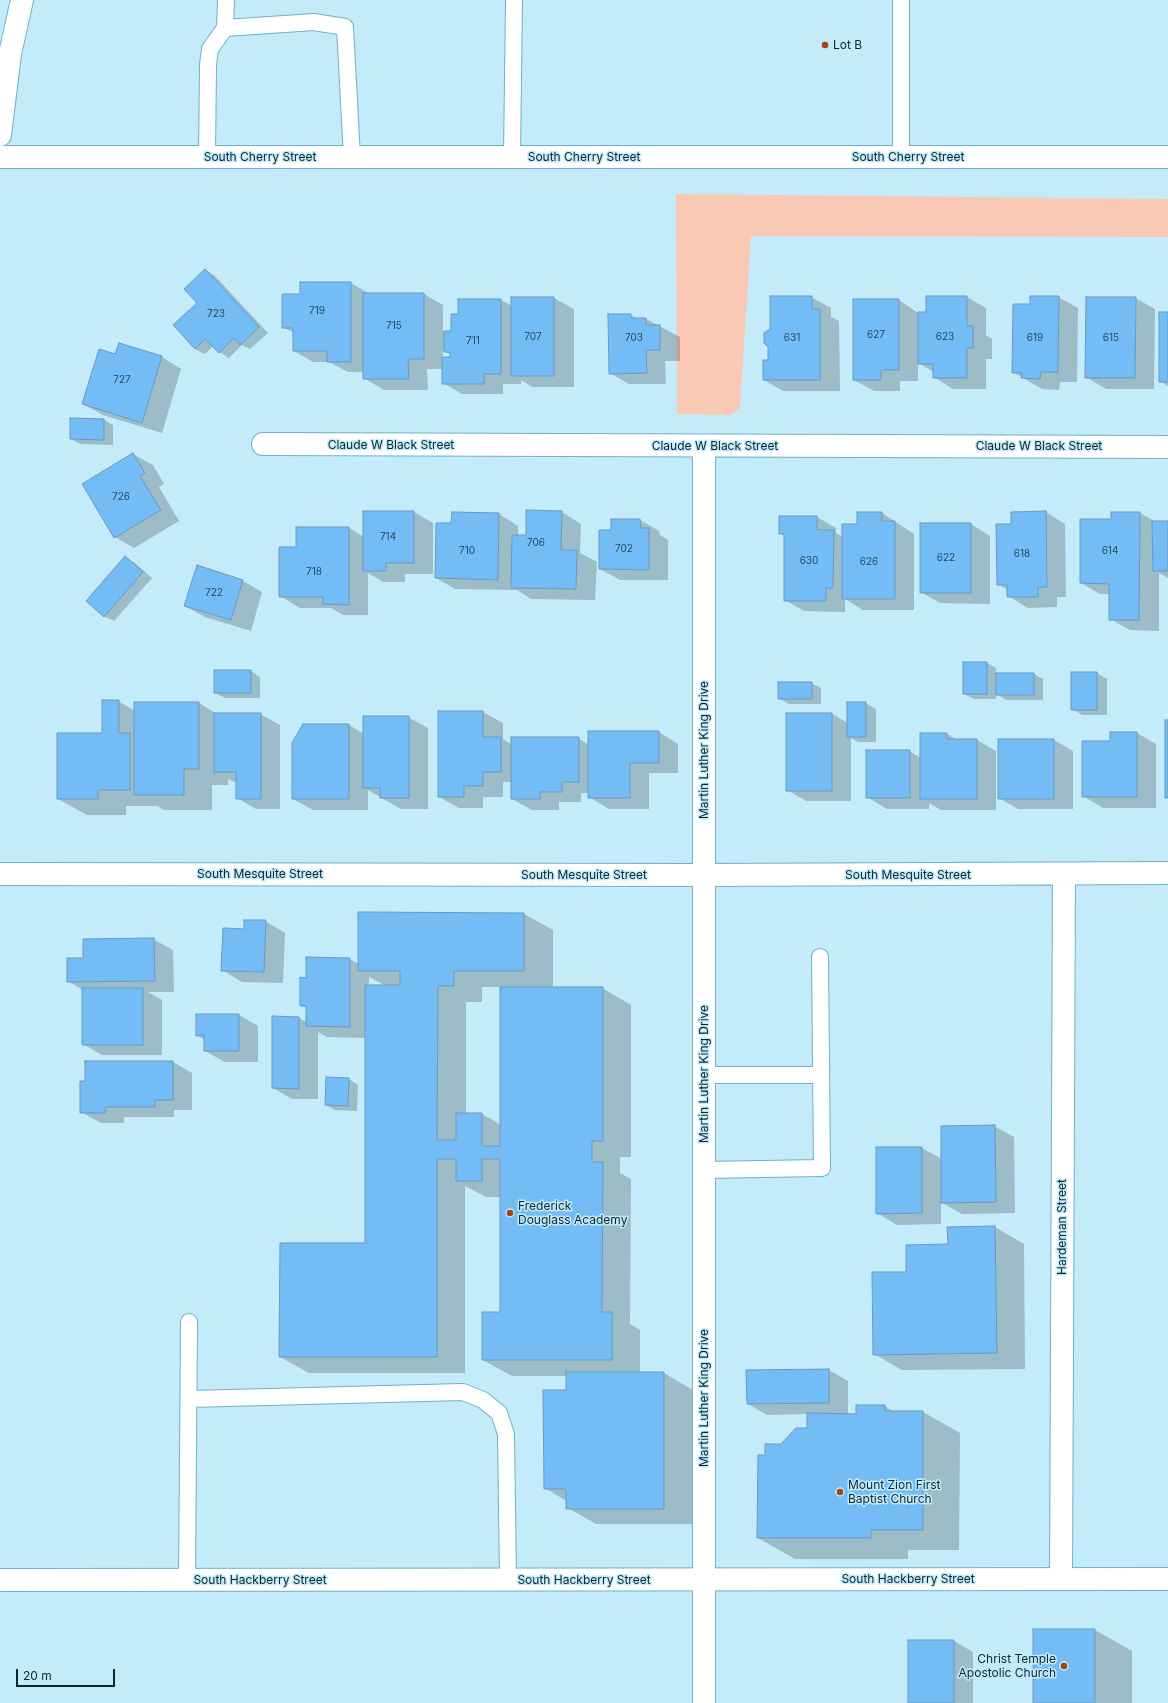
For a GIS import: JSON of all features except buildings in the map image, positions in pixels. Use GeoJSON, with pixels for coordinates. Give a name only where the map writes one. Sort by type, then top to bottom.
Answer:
{"type":"FeatureCollection","features":[{"type":"Feature","properties":{"kind":"street"},"geometry":{"type":"LineString","coordinates":[[0,135],[10,54],[22,0]]}},
{"type":"Feature","properties":{"kind":"street","name":"South Cherry Street"},"geometry":{"type":"LineString","coordinates":[[0,157],[1168,157]]}},
{"type":"Feature","properties":{"kind":"street","name":"Claude W Black Street"},"geometry":{"type":"LineString","coordinates":[[263,444],[1168,446]]}},
{"type":"Feature","properties":{"kind":"street","name":"Martin Luther King Drive"},"geometry":{"type":"LineString","coordinates":[[704,446],[704,1703]]}},
{"type":"Feature","properties":{"kind":"street","name":"South Mesquite Street"},"geometry":{"type":"LineString","coordinates":[[0,874],[704,875],[1168,873]]}},
{"type":"Feature","properties":{"kind":"street","name":"Hardeman Street"},"geometry":{"type":"LineString","coordinates":[[1061,1579],[1064,874]]}},
{"type":"Feature","properties":{"kind":"street","name":"South Hackberry Street"},"geometry":{"type":"LineString","coordinates":[[0,1580],[1168,1579]]}},
{"type":"Feature","properties":{"kind":"lane"},"geometry":{"type":"LineString","coordinates":[[207,157],[208,65],[210,49],[225,28],[226,0]]}},
{"type":"Feature","properties":{"kind":"lane"},"geometry":{"type":"LineString","coordinates":[[512,157],[514,0]]}},
{"type":"Feature","properties":{"kind":"lane"},"geometry":{"type":"LineString","coordinates":[[901,0],[901,157]]}},
{"type":"Feature","properties":{"kind":"lane"},"geometry":{"type":"LineString","coordinates":[[225,28],[314,22],[345,27],[352,157]]}},
{"type":"Feature","properties":{"kind":"lane"},"geometry":{"type":"LineString","coordinates":[[704,1170],[822,1168],[820,957]]}},
{"type":"Feature","properties":{"kind":"lane"},"geometry":{"type":"LineString","coordinates":[[704,1075],[821,1075]]}},
{"type":"Feature","properties":{"kind":"lane"},"geometry":{"type":"LineString","coordinates":[[187,1580],[189,1322]]}},
{"type":"Feature","properties":{"kind":"lane"},"geometry":{"type":"LineString","coordinates":[[188,1399],[463,1392],[483,1400],[499,1413],[506,1434],[508,1580]]}},
{"type":"Feature","properties":{"kind":"shaded area"},"geometry":{"type":"Polygon","coordinates":[[[676,194],[1168,199],[1168,237],[751,236],[740,408],[731,415],[677,414],[676,194]]]}},
{"type":"Feature","properties":{"kind":"place","name":"Lot B"},"geometry":{"type":"Point","coordinates":[825,45]}},
{"type":"Feature","properties":{"kind":"place","name":"Frederick Douglass Academy"},"geometry":{"type":"Point","coordinates":[510,1213]}},
{"type":"Feature","properties":{"kind":"place","name":"Mount Zion First Baptist Church"},"geometry":{"type":"Point","coordinates":[840,1492]}},
{"type":"Feature","properties":{"kind":"place","name":"Christ Temple Apostolic Church"},"geometry":{"type":"Point","coordinates":[1064,1666]}}]}
